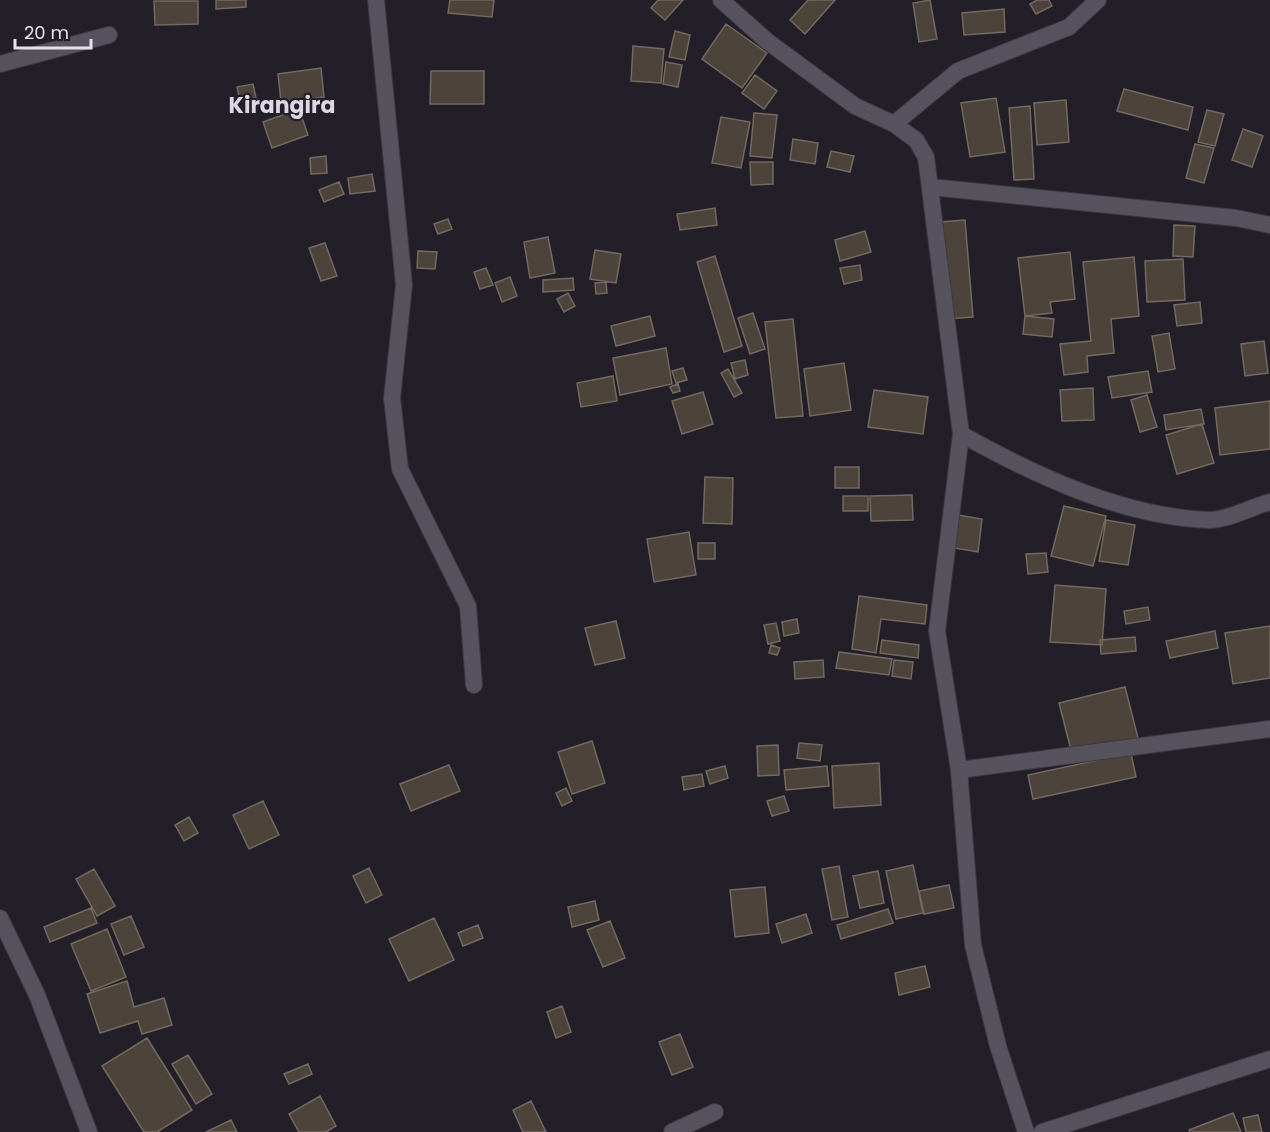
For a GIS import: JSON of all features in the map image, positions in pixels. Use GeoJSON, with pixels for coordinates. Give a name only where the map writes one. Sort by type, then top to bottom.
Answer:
{"type":"FeatureCollection","features":[{"type":"Feature","properties":{"kind":"street"},"geometry":{"type":"LineString","coordinates":[[376,0],[404,285],[392,398],[400,469],[468,606],[474,685]]}},
{"type":"Feature","properties":{"kind":"street"},"geometry":{"type":"LineString","coordinates":[[721,0],[767,41],[855,106],[894,124],[916,140],[926,157],[961,434],[937,631],[959,770],[973,945],[998,1046],[1026,1132]]}},
{"type":"Feature","properties":{"kind":"street"},"geometry":{"type":"LineString","coordinates":[[894,124],[958,71],[1069,27],[1098,0]]}},
{"type":"Feature","properties":{"kind":"street"},"geometry":{"type":"LineString","coordinates":[[0,64],[109,35]]}},
{"type":"Feature","properties":{"kind":"street"},"geometry":{"type":"LineString","coordinates":[[931,187],[1236,218],[1270,225]]}},
{"type":"Feature","properties":{"kind":"street"},"geometry":{"type":"LineString","coordinates":[[961,434],[1054,483],[1159,513],[1211,520],[1270,502]]}},
{"type":"Feature","properties":{"kind":"street"},"geometry":{"type":"LineString","coordinates":[[959,770],[1270,729]]}},
{"type":"Feature","properties":{"kind":"street"},"geometry":{"type":"LineString","coordinates":[[0,918],[37,995],[89,1132]]}},
{"type":"Feature","properties":{"kind":"street"},"geometry":{"type":"LineString","coordinates":[[1042,1132],[1270,1059]]}},
{"type":"Feature","properties":{"kind":"street"},"geometry":{"type":"LineString","coordinates":[[672,1132],[715,1112]]}},
{"type":"Feature","properties":{"kind":"building"},"geometry":{"type":"Polygon","coordinates":[[[216,0],[246,0],[246,7],[216,9],[216,0]]]}},
{"type":"Feature","properties":{"kind":"building"},"geometry":{"type":"Polygon","coordinates":[[[450,0],[494,0],[492,17],[448,13],[450,0]]]}},
{"type":"Feature","properties":{"kind":"building"},"geometry":{"type":"Polygon","coordinates":[[[658,0],[683,0],[665,20],[651,8],[658,0]]]}},
{"type":"Feature","properties":{"kind":"building"},"geometry":{"type":"Polygon","coordinates":[[[808,0],[835,0],[805,34],[790,20],[808,0]]]}},
{"type":"Feature","properties":{"kind":"building"},"geometry":{"type":"Polygon","coordinates":[[[930,0],[937,39],[919,42],[913,3],[930,0]]]}},
{"type":"Feature","properties":{"kind":"building"},"geometry":{"type":"Polygon","coordinates":[[[1037,0],[1049,0],[1052,6],[1036,14],[1030,4],[1037,0]]]}},
{"type":"Feature","properties":{"kind":"building"},"geometry":{"type":"Polygon","coordinates":[[[154,1],[198,1],[198,24],[155,25],[154,1]]]}},
{"type":"Feature","properties":{"kind":"building"},"geometry":{"type":"Polygon","coordinates":[[[1004,9],[1005,32],[964,35],[962,13],[1004,9]]]}},
{"type":"Feature","properties":{"kind":"building"},"geometry":{"type":"Polygon","coordinates":[[[726,24],[767,53],[742,88],[702,59],[726,24]]]}},
{"type":"Feature","properties":{"kind":"building"},"geometry":{"type":"Polygon","coordinates":[[[675,31],[690,35],[685,60],[669,57],[675,31]]]}},
{"type":"Feature","properties":{"kind":"building"},"geometry":{"type":"Polygon","coordinates":[[[633,46],[664,49],[661,83],[631,81],[633,46]]]}},
{"type":"Feature","properties":{"kind":"building"},"geometry":{"type":"Polygon","coordinates":[[[666,62],[682,65],[678,87],[663,84],[666,62]]]}},
{"type":"Feature","properties":{"kind":"building"},"geometry":{"type":"Polygon","coordinates":[[[321,68],[324,97],[281,102],[278,74],[321,68]]]}},
{"type":"Feature","properties":{"kind":"building"},"geometry":{"type":"Polygon","coordinates":[[[431,71],[484,71],[484,104],[430,104],[431,71]]]}},
{"type":"Feature","properties":{"kind":"building"},"geometry":{"type":"Polygon","coordinates":[[[755,75],[777,91],[764,109],[742,93],[755,75]]]}},
{"type":"Feature","properties":{"kind":"building"},"geometry":{"type":"Polygon","coordinates":[[[253,84],[256,98],[240,101],[237,87],[253,84]]]}},
{"type":"Feature","properties":{"kind":"building"},"geometry":{"type":"Polygon","coordinates":[[[1124,89],[1193,107],[1188,130],[1117,111],[1124,89]]]}},
{"type":"Feature","properties":{"kind":"building"},"geometry":{"type":"Polygon","coordinates":[[[996,98],[1005,152],[970,157],[961,103],[996,98]]]}},
{"type":"Feature","properties":{"kind":"building"},"geometry":{"type":"Polygon","coordinates":[[[1066,100],[1069,142],[1037,145],[1034,103],[1066,100]]]}},
{"type":"Feature","properties":{"kind":"building"},"geometry":{"type":"Polygon","coordinates":[[[1030,106],[1034,179],[1014,180],[1009,108],[1030,106]]]}},
{"type":"Feature","properties":{"kind":"building"},"geometry":{"type":"Polygon","coordinates":[[[299,109],[308,135],[272,148],[263,122],[299,109]]]}},
{"type":"Feature","properties":{"kind":"building"},"geometry":{"type":"Polygon","coordinates":[[[1207,110],[1224,114],[1215,146],[1198,142],[1207,110]]]}},
{"type":"Feature","properties":{"kind":"building"},"geometry":{"type":"Polygon","coordinates":[[[754,113],[777,115],[772,158],[750,156],[754,113]]]}},
{"type":"Feature","properties":{"kind":"building"},"geometry":{"type":"Polygon","coordinates":[[[721,117],[750,122],[741,168],[712,163],[721,117]]]}},
{"type":"Feature","properties":{"kind":"building"},"geometry":{"type":"Polygon","coordinates":[[[1243,129],[1263,136],[1252,167],[1232,160],[1243,129]]]}},
{"type":"Feature","properties":{"kind":"building"},"geometry":{"type":"Polygon","coordinates":[[[793,139],[818,143],[815,164],[790,160],[793,139]]]}},
{"type":"Feature","properties":{"kind":"building"},"geometry":{"type":"Polygon","coordinates":[[[1195,144],[1214,148],[1204,183],[1186,178],[1195,144]]]}},
{"type":"Feature","properties":{"kind":"building"},"geometry":{"type":"Polygon","coordinates":[[[831,151],[854,156],[850,172],[827,167],[831,151]]]}},
{"type":"Feature","properties":{"kind":"building"},"geometry":{"type":"Polygon","coordinates":[[[326,156],[327,173],[311,174],[310,158],[326,156]]]}},
{"type":"Feature","properties":{"kind":"building"},"geometry":{"type":"Polygon","coordinates":[[[750,162],[773,162],[773,184],[751,185],[750,162]]]}},
{"type":"Feature","properties":{"kind":"building"},"geometry":{"type":"Polygon","coordinates":[[[372,174],[375,191],[350,194],[348,178],[372,174]]]}},
{"type":"Feature","properties":{"kind":"building"},"geometry":{"type":"Polygon","coordinates":[[[339,182],[344,194],[324,202],[319,190],[339,182]]]}},
{"type":"Feature","properties":{"kind":"building"},"geometry":{"type":"Polygon","coordinates":[[[715,208],[717,225],[680,230],[677,214],[715,208]]]}},
{"type":"Feature","properties":{"kind":"building"},"geometry":{"type":"Polygon","coordinates":[[[448,219],[452,229],[438,234],[434,224],[448,219]]]}},
{"type":"Feature","properties":{"kind":"building"},"geometry":{"type":"Polygon","coordinates":[[[965,220],[973,317],[948,319],[940,222],[965,220]]]}},
{"type":"Feature","properties":{"kind":"building"},"geometry":{"type":"Polygon","coordinates":[[[1174,225],[1195,226],[1193,257],[1173,256],[1174,225]]]}},
{"type":"Feature","properties":{"kind":"building"},"geometry":{"type":"Polygon","coordinates":[[[865,231],[871,252],[840,261],[835,240],[865,231]]]}},
{"type":"Feature","properties":{"kind":"building"},"geometry":{"type":"Polygon","coordinates":[[[548,237],[555,273],[530,278],[524,242],[548,237]]]}},
{"type":"Feature","properties":{"kind":"building"},"geometry":{"type":"Polygon","coordinates":[[[325,243],[337,276],[321,281],[309,248],[325,243]]]}},
{"type":"Feature","properties":{"kind":"building"},"geometry":{"type":"Polygon","coordinates":[[[595,250],[621,254],[616,283],[590,279],[595,250]]]}},
{"type":"Feature","properties":{"kind":"building"},"geometry":{"type":"Polygon","coordinates":[[[418,251],[437,252],[435,269],[417,268],[418,251]]]}},
{"type":"Feature","properties":{"kind":"building"},"geometry":{"type":"Polygon","coordinates":[[[1070,252],[1075,299],[1050,302],[1052,313],[1025,316],[1018,258],[1070,252]]]}},
{"type":"Feature","properties":{"kind":"building"},"geometry":{"type":"Polygon","coordinates":[[[715,256],[742,346],[724,352],[697,262],[715,256]]]}},
{"type":"Feature","properties":{"kind":"building"},"geometry":{"type":"Polygon","coordinates":[[[1134,257],[1139,316],[1111,319],[1114,353],[1087,356],[1088,372],[1064,375],[1060,344],[1091,341],[1083,262],[1134,257]]]}},
{"type":"Feature","properties":{"kind":"building"},"geometry":{"type":"Polygon","coordinates":[[[1183,259],[1185,300],[1147,302],[1145,261],[1183,259]]]}},
{"type":"Feature","properties":{"kind":"building"},"geometry":{"type":"Polygon","coordinates":[[[860,265],[862,280],[844,284],[840,268],[860,265]]]}},
{"type":"Feature","properties":{"kind":"building"},"geometry":{"type":"Polygon","coordinates":[[[486,268],[493,285],[480,289],[474,272],[486,268]]]}},
{"type":"Feature","properties":{"kind":"building"},"geometry":{"type":"Polygon","coordinates":[[[510,277],[517,296],[502,302],[495,283],[510,277]]]}},
{"type":"Feature","properties":{"kind":"building"},"geometry":{"type":"Polygon","coordinates":[[[573,278],[574,290],[543,292],[543,280],[573,278]]]}},
{"type":"Feature","properties":{"kind":"building"},"geometry":{"type":"Polygon","coordinates":[[[606,282],[607,293],[596,294],[595,283],[606,282]]]}},
{"type":"Feature","properties":{"kind":"building"},"geometry":{"type":"Polygon","coordinates":[[[568,293],[575,306],[564,312],[557,299],[568,293]]]}},
{"type":"Feature","properties":{"kind":"building"},"geometry":{"type":"Polygon","coordinates":[[[1200,302],[1202,323],[1177,326],[1174,305],[1200,302]]]}},
{"type":"Feature","properties":{"kind":"building"},"geometry":{"type":"Polygon","coordinates":[[[753,313],[765,349],[750,354],[738,318],[753,313]]]}},
{"type":"Feature","properties":{"kind":"building"},"geometry":{"type":"Polygon","coordinates":[[[650,316],[655,336],[616,346],[611,326],[650,316]]]}},
{"type":"Feature","properties":{"kind":"building"},"geometry":{"type":"Polygon","coordinates":[[[1025,316],[1054,319],[1052,337],[1023,334],[1025,316]]]}},
{"type":"Feature","properties":{"kind":"building"},"geometry":{"type":"Polygon","coordinates":[[[793,319],[803,416],[776,418],[765,322],[793,319]]]}},
{"type":"Feature","properties":{"kind":"building"},"geometry":{"type":"Polygon","coordinates":[[[1169,333],[1175,369],[1158,372],[1152,336],[1169,333]]]}},
{"type":"Feature","properties":{"kind":"building"},"geometry":{"type":"Polygon","coordinates":[[[1264,341],[1268,373],[1245,376],[1241,344],[1264,341]]]}},
{"type":"Feature","properties":{"kind":"building"},"geometry":{"type":"Polygon","coordinates":[[[666,348],[672,384],[620,395],[613,358],[666,348]]]}},
{"type":"Feature","properties":{"kind":"building"},"geometry":{"type":"Polygon","coordinates":[[[745,360],[748,375],[735,379],[731,363],[745,360]]]}},
{"type":"Feature","properties":{"kind":"building"},"geometry":{"type":"Polygon","coordinates":[[[844,363],[851,410],[810,416],[804,369],[844,363]]]}},
{"type":"Feature","properties":{"kind":"building"},"geometry":{"type":"Polygon","coordinates":[[[683,368],[687,380],[676,383],[672,371],[683,368]]]}},
{"type":"Feature","properties":{"kind":"building"},"geometry":{"type":"Polygon","coordinates":[[[728,369],[742,393],[734,397],[721,373],[728,369]]]}},
{"type":"Feature","properties":{"kind":"building"},"geometry":{"type":"Polygon","coordinates":[[[1148,371],[1152,392],[1112,398],[1108,377],[1148,371]]]}},
{"type":"Feature","properties":{"kind":"building"},"geometry":{"type":"Polygon","coordinates":[[[613,376],[617,401],[581,407],[577,383],[613,376]]]}},
{"type":"Feature","properties":{"kind":"building"},"geometry":{"type":"Polygon","coordinates":[[[678,384],[680,391],[673,393],[670,387],[678,384]]]}},
{"type":"Feature","properties":{"kind":"building"},"geometry":{"type":"Polygon","coordinates":[[[1093,388],[1094,420],[1062,421],[1060,390],[1093,388]]]}},
{"type":"Feature","properties":{"kind":"building"},"geometry":{"type":"Polygon","coordinates":[[[874,390],[928,397],[923,434],[868,427],[874,390]]]}},
{"type":"Feature","properties":{"kind":"building"},"geometry":{"type":"Polygon","coordinates":[[[703,392],[713,424],[682,434],[672,401],[703,392]]]}},
{"type":"Feature","properties":{"kind":"building"},"geometry":{"type":"Polygon","coordinates":[[[1147,395],[1157,427],[1140,432],[1131,400],[1147,395]]]}},
{"type":"Feature","properties":{"kind":"building"},"geometry":{"type":"Polygon","coordinates":[[[1270,401],[1270,449],[1220,455],[1215,408],[1270,401]]]}},
{"type":"Feature","properties":{"kind":"building"},"geometry":{"type":"Polygon","coordinates":[[[1201,409],[1204,424],[1166,430],[1164,415],[1201,409]]]}},
{"type":"Feature","properties":{"kind":"building"},"geometry":{"type":"Polygon","coordinates":[[[1202,424],[1214,463],[1177,474],[1166,435],[1202,424]]]}},
{"type":"Feature","properties":{"kind":"building"},"geometry":{"type":"Polygon","coordinates":[[[835,467],[859,467],[859,488],[835,488],[835,467]]]}},
{"type":"Feature","properties":{"kind":"building"},"geometry":{"type":"Polygon","coordinates":[[[705,477],[733,478],[732,524],[703,523],[705,477]]]}},
{"type":"Feature","properties":{"kind":"building"},"geometry":{"type":"Polygon","coordinates":[[[912,495],[913,520],[871,521],[870,496],[912,495]]]}},
{"type":"Feature","properties":{"kind":"building"},"geometry":{"type":"Polygon","coordinates":[[[843,496],[868,496],[868,511],[843,511],[843,496]]]}},
{"type":"Feature","properties":{"kind":"building"},"geometry":{"type":"Polygon","coordinates":[[[1064,506],[1106,516],[1093,566],[1051,556],[1064,506]]]}},
{"type":"Feature","properties":{"kind":"building"},"geometry":{"type":"Polygon","coordinates":[[[958,515],[982,519],[978,552],[954,548],[958,515]]]}},
{"type":"Feature","properties":{"kind":"building"},"geometry":{"type":"Polygon","coordinates":[[[1106,520],[1135,525],[1128,565],[1099,561],[1106,520]]]}},
{"type":"Feature","properties":{"kind":"building"},"geometry":{"type":"Polygon","coordinates":[[[689,532],[696,575],[654,582],[647,539],[689,532]]]}},
{"type":"Feature","properties":{"kind":"building"},"geometry":{"type":"Polygon","coordinates":[[[698,543],[715,543],[715,559],[698,559],[698,543]]]}},
{"type":"Feature","properties":{"kind":"building"},"geometry":{"type":"Polygon","coordinates":[[[1046,553],[1048,572],[1028,574],[1026,554],[1046,553]]]}},
{"type":"Feature","properties":{"kind":"building"},"geometry":{"type":"Polygon","coordinates":[[[1055,585],[1106,589],[1102,645],[1050,642],[1055,585]]]}},
{"type":"Feature","properties":{"kind":"building"},"geometry":{"type":"Polygon","coordinates":[[[859,596],[927,605],[925,624],[881,619],[876,653],[852,649],[859,596]]]}},
{"type":"Feature","properties":{"kind":"building"},"geometry":{"type":"Polygon","coordinates":[[[1148,607],[1150,620],[1126,624],[1124,611],[1148,607]]]}},
{"type":"Feature","properties":{"kind":"building"},"geometry":{"type":"Polygon","coordinates":[[[797,619],[799,633],[784,636],[782,622],[797,619]]]}},
{"type":"Feature","properties":{"kind":"building"},"geometry":{"type":"Polygon","coordinates":[[[616,621],[625,658],[595,665],[585,628],[616,621]]]}},
{"type":"Feature","properties":{"kind":"building"},"geometry":{"type":"Polygon","coordinates":[[[776,623],[780,641],[768,644],[764,625],[776,623]]]}},
{"type":"Feature","properties":{"kind":"building"},"geometry":{"type":"Polygon","coordinates":[[[1270,626],[1270,678],[1233,684],[1225,633],[1270,626]]]}},
{"type":"Feature","properties":{"kind":"building"},"geometry":{"type":"Polygon","coordinates":[[[1215,631],[1218,648],[1170,658],[1166,641],[1215,631]]]}},
{"type":"Feature","properties":{"kind":"building"},"geometry":{"type":"Polygon","coordinates":[[[1135,637],[1136,651],[1101,654],[1100,640],[1135,637]]]}},
{"type":"Feature","properties":{"kind":"building"},"geometry":{"type":"Polygon","coordinates":[[[882,640],[919,645],[918,658],[880,653],[882,640]]]}},
{"type":"Feature","properties":{"kind":"building"},"geometry":{"type":"Polygon","coordinates":[[[771,645],[780,648],[777,655],[769,653],[771,645]]]}},
{"type":"Feature","properties":{"kind":"building"},"geometry":{"type":"Polygon","coordinates":[[[839,652],[892,659],[889,675],[836,668],[839,652]]]}},
{"type":"Feature","properties":{"kind":"building"},"geometry":{"type":"Polygon","coordinates":[[[823,660],[824,677],[795,679],[794,662],[823,660]]]}},
{"type":"Feature","properties":{"kind":"building"},"geometry":{"type":"Polygon","coordinates":[[[894,660],[913,662],[911,679],[892,676],[894,660]]]}},
{"type":"Feature","properties":{"kind":"building"},"geometry":{"type":"Polygon","coordinates":[[[1125,687],[1138,738],[1072,754],[1059,703],[1125,687]]]}},
{"type":"Feature","properties":{"kind":"building"},"geometry":{"type":"Polygon","coordinates":[[[592,741],[605,783],[572,794],[558,752],[592,741]]]}},
{"type":"Feature","properties":{"kind":"building"},"geometry":{"type":"Polygon","coordinates":[[[799,743],[822,745],[820,761],[797,758],[799,743]]]}},
{"type":"Feature","properties":{"kind":"building"},"geometry":{"type":"Polygon","coordinates":[[[778,745],[779,775],[758,776],[757,746],[778,745]]]}},
{"type":"Feature","properties":{"kind":"building"},"geometry":{"type":"Polygon","coordinates":[[[1131,753],[1136,777],[1033,799],[1028,775],[1131,753]]]}},
{"type":"Feature","properties":{"kind":"building"},"geometry":{"type":"Polygon","coordinates":[[[879,763],[881,805],[834,808],[832,766],[879,763]]]}},
{"type":"Feature","properties":{"kind":"building"},"geometry":{"type":"Polygon","coordinates":[[[449,765],[460,791],[411,811],[400,784],[449,765]]]}},
{"type":"Feature","properties":{"kind":"building"},"geometry":{"type":"Polygon","coordinates":[[[725,766],[728,778],[710,784],[706,771],[725,766]]]}},
{"type":"Feature","properties":{"kind":"building"},"geometry":{"type":"Polygon","coordinates":[[[827,766],[829,786],[786,790],[784,770],[827,766]]]}},
{"type":"Feature","properties":{"kind":"building"},"geometry":{"type":"Polygon","coordinates":[[[702,774],[704,786],[684,790],[682,777],[702,774]]]}},
{"type":"Feature","properties":{"kind":"building"},"geometry":{"type":"Polygon","coordinates":[[[566,788],[572,801],[562,806],[556,793],[566,788]]]}},
{"type":"Feature","properties":{"kind":"building"},"geometry":{"type":"Polygon","coordinates":[[[784,796],[789,811],[772,816],[767,801],[784,796]]]}},
{"type":"Feature","properties":{"kind":"building"},"geometry":{"type":"Polygon","coordinates":[[[263,801],[279,835],[249,849],[233,815],[263,801]]]}},
{"type":"Feature","properties":{"kind":"building"},"geometry":{"type":"Polygon","coordinates":[[[189,817],[198,833],[184,841],[175,825],[189,817]]]}},
{"type":"Feature","properties":{"kind":"building"},"geometry":{"type":"Polygon","coordinates":[[[913,865],[923,913],[896,919],[886,871],[913,865]]]}},
{"type":"Feature","properties":{"kind":"building"},"geometry":{"type":"Polygon","coordinates":[[[839,866],[848,917],[832,920],[822,869],[839,866]]]}},
{"type":"Feature","properties":{"kind":"building"},"geometry":{"type":"Polygon","coordinates":[[[369,868],[382,895],[366,903],[353,876],[369,868]]]}},
{"type":"Feature","properties":{"kind":"building"},"geometry":{"type":"Polygon","coordinates":[[[94,869],[115,906],[97,916],[76,879],[94,869]]]}},
{"type":"Feature","properties":{"kind":"building"},"geometry":{"type":"Polygon","coordinates":[[[878,871],[884,903],[860,908],[853,876],[878,871]]]}},
{"type":"Feature","properties":{"kind":"building"},"geometry":{"type":"Polygon","coordinates":[[[949,885],[954,908],[924,914],[919,891],[949,885]]]}},
{"type":"Feature","properties":{"kind":"building"},"geometry":{"type":"Polygon","coordinates":[[[765,887],[769,933],[735,937],[730,890],[765,887]]]}},
{"type":"Feature","properties":{"kind":"building"},"geometry":{"type":"Polygon","coordinates":[[[595,901],[599,920],[572,927],[568,907],[595,901]]]}},
{"type":"Feature","properties":{"kind":"building"},"geometry":{"type":"Polygon","coordinates":[[[91,908],[97,923],[50,942],[44,927],[91,908]]]}},
{"type":"Feature","properties":{"kind":"building"},"geometry":{"type":"Polygon","coordinates":[[[888,909],[893,923],[841,939],[837,925],[888,909]]]}},
{"type":"Feature","properties":{"kind":"building"},"geometry":{"type":"Polygon","coordinates":[[[806,914],[812,933],[782,943],[776,924],[806,914]]]}},
{"type":"Feature","properties":{"kind":"building"},"geometry":{"type":"Polygon","coordinates":[[[131,916],[144,947],[124,955],[111,924],[131,916]]]}},
{"type":"Feature","properties":{"kind":"building"},"geometry":{"type":"Polygon","coordinates":[[[434,918],[454,960],[409,981],[389,939],[434,918]]]}},
{"type":"Feature","properties":{"kind":"building"},"geometry":{"type":"Polygon","coordinates":[[[610,921],[625,958],[603,967],[587,930],[610,921]]]}},
{"type":"Feature","properties":{"kind":"building"},"geometry":{"type":"Polygon","coordinates":[[[478,925],[483,938],[463,946],[458,933],[478,925]]]}},
{"type":"Feature","properties":{"kind":"building"},"geometry":{"type":"Polygon","coordinates":[[[107,929],[126,977],[91,991],[71,944],[107,929]]]}},
{"type":"Feature","properties":{"kind":"building"},"geometry":{"type":"Polygon","coordinates":[[[925,966],[930,987],[899,995],[895,973],[925,966]]]}},
{"type":"Feature","properties":{"kind":"building"},"geometry":{"type":"Polygon","coordinates":[[[127,981],[134,1007],[164,998],[172,1025],[142,1034],[138,1021],[100,1033],[87,994],[127,981]]]}},
{"type":"Feature","properties":{"kind":"building"},"geometry":{"type":"Polygon","coordinates":[[[562,1006],[571,1032],[556,1038],[547,1012],[562,1006]]]}},
{"type":"Feature","properties":{"kind":"building"},"geometry":{"type":"Polygon","coordinates":[[[680,1034],[693,1067],[672,1075],[659,1042],[680,1034]]]}},
{"type":"Feature","properties":{"kind":"building"},"geometry":{"type":"Polygon","coordinates":[[[147,1038],[192,1110],[157,1132],[144,1132],[102,1066],[147,1038]]]}},
{"type":"Feature","properties":{"kind":"building"},"geometry":{"type":"Polygon","coordinates":[[[188,1055],[212,1094],[196,1104],[172,1064],[188,1055]]]}},
{"type":"Feature","properties":{"kind":"building"},"geometry":{"type":"Polygon","coordinates":[[[308,1064],[312,1074],[289,1084],[284,1074],[308,1064]]]}},
{"type":"Feature","properties":{"kind":"building"},"geometry":{"type":"Polygon","coordinates":[[[320,1096],[336,1126],[326,1132],[299,1132],[289,1114],[320,1096]]]}},
{"type":"Feature","properties":{"kind":"building"},"geometry":{"type":"Polygon","coordinates":[[[531,1101],[546,1132],[523,1132],[513,1110],[531,1101]]]}},
{"type":"Feature","properties":{"kind":"building"},"geometry":{"type":"Polygon","coordinates":[[[1233,1113],[1241,1132],[1190,1132],[1189,1130],[1233,1113]]]}},
{"type":"Feature","properties":{"kind":"building"},"geometry":{"type":"Polygon","coordinates":[[[1258,1115],[1262,1132],[1246,1132],[1243,1118],[1258,1115]]]}},
{"type":"Feature","properties":{"kind":"building"},"geometry":{"type":"Polygon","coordinates":[[[231,1120],[237,1132],[206,1132],[231,1120]]]}},
{"type":"Feature","properties":{"kind":"district","name":"Kirangira"},"geometry":{"type":"Point","coordinates":[282,105]}}]}
